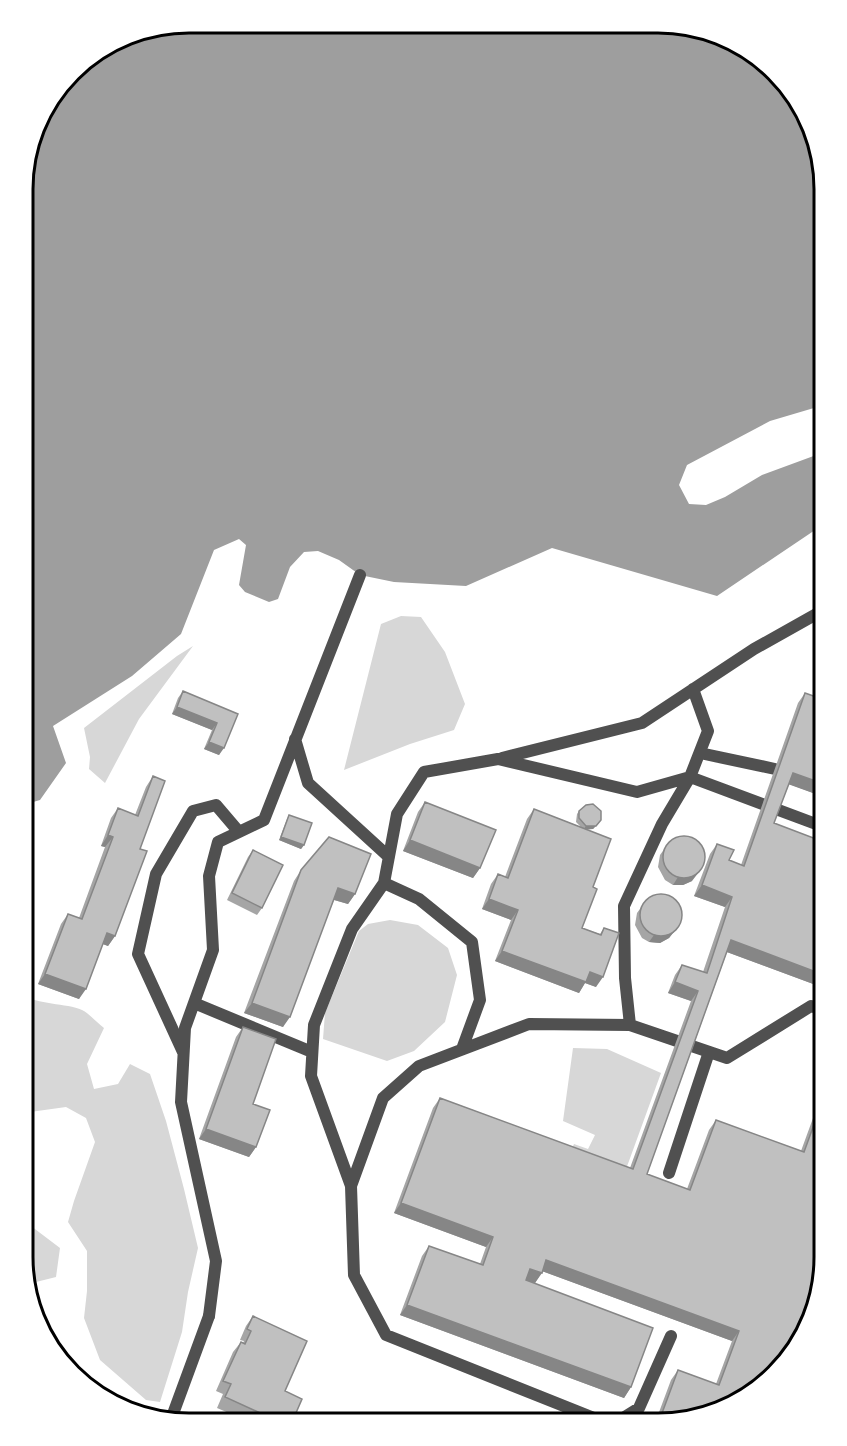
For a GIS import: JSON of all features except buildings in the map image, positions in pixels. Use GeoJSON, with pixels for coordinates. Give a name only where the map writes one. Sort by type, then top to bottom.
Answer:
{"type":"FeatureCollection","features":[{"type":"Feature","properties":{"kind":"street"},"geometry":{"type":"LineString","coordinates":[[174,1412],[209,1316],[216,1261],[181,1102],[185,1028],[213,950],[209,876],[218,842],[264,820],[360,575]]}},
{"type":"Feature","properties":{"kind":"street"},"geometry":{"type":"LineString","coordinates":[[584,1413],[386,1335],[354,1275],[351,1186],[310,1076],[314,1025],[352,928],[384,883],[397,813],[424,772],[498,759],[642,723],[754,649],[814,616]]}},
{"type":"Feature","properties":{"kind":"street"},"geometry":{"type":"LineString","coordinates":[[630,1025],[624,978],[624,906],[662,824],[690,777],[708,731],[693,689]]}},
{"type":"Feature","properties":{"kind":"street"},"geometry":{"type":"LineString","coordinates":[[296,739],[308,783],[389,857]]}},
{"type":"Feature","properties":{"kind":"street"},"geometry":{"type":"LineString","coordinates":[[700,753],[775,769]]}},
{"type":"Feature","properties":{"kind":"street"},"geometry":{"type":"LineString","coordinates":[[498,759],[637,792],[690,777],[814,822]]}},
{"type":"Feature","properties":{"kind":"street"},"geometry":{"type":"LineString","coordinates":[[184,1054],[138,954],[156,874],[193,811],[216,805],[239,832]]}},
{"type":"Feature","properties":{"kind":"street"},"geometry":{"type":"LineString","coordinates":[[384,883],[419,899],[472,942],[480,1000],[462,1049]]}},
{"type":"Feature","properties":{"kind":"street"},"geometry":{"type":"LineString","coordinates":[[194,1004],[312,1052]]}},
{"type":"Feature","properties":{"kind":"street"},"geometry":{"type":"LineString","coordinates":[[351,1186],[383,1098],[419,1066],[462,1049],[529,1024],[630,1025],[727,1058],[811,1006],[814,1007]]}},
{"type":"Feature","properties":{"kind":"street"},"geometry":{"type":"LineString","coordinates":[[669,1173],[709,1052]]}},
{"type":"Feature","properties":{"kind":"street"},"geometry":{"type":"LineString","coordinates":[[631,1413],[639,1408],[670,1336]]}},
{"type":"Feature","properties":{"kind":"shaded area"},"geometry":{"type":"Polygon","coordinates":[[[179,33],[658,33],[698,38],[718,45],[753,65],[768,79],[782,94],[802,129],[814,179],[814,408],[770,421],[687,465],[679,485],[689,504],[706,505],[725,497],[762,475],[814,456],[814,531],[717,596],[552,548],[466,586],[394,582],[360,575],[339,560],[318,551],[304,552],[290,567],[278,599],[269,602],[245,592],[239,585],[246,545],[239,539],[214,550],[181,634],[132,676],[53,726],[66,763],[40,800],[33,802],[34,169],[41,139],[54,111],[72,86],[86,72],[111,54],[129,45],[179,33]]]}},
{"type":"Feature","properties":{"kind":"shaded area"},"geometry":{"type":"Polygon","coordinates":[[[401,616],[421,617],[445,652],[465,704],[454,730],[410,744],[344,770],[381,624],[401,616]]]}},
{"type":"Feature","properties":{"kind":"shaded area"},"geometry":{"type":"Polygon","coordinates":[[[193,646],[139,719],[105,783],[89,769],[90,757],[84,728],[193,646]]]}},
{"type":"Feature","properties":{"kind":"shaded area"},"geometry":{"type":"Polygon","coordinates":[[[390,920],[418,925],[448,948],[457,975],[445,1022],[414,1051],[387,1061],[323,1039],[325,1013],[359,931],[368,924],[390,920]]]}},
{"type":"Feature","properties":{"kind":"shaded area"},"geometry":{"type":"Polygon","coordinates":[[[33,999],[82,1010],[104,1028],[87,1064],[94,1089],[118,1084],[130,1064],[150,1074],[166,1121],[198,1248],[182,1332],[160,1402],[146,1400],[100,1360],[84,1318],[87,1251],[68,1222],[95,1142],[86,1118],[66,1107],[33,1112],[33,999]]]}},
{"type":"Feature","properties":{"kind":"shaded area"},"geometry":{"type":"Polygon","coordinates":[[[573,1048],[607,1049],[661,1073],[625,1172],[570,1153],[574,1144],[588,1149],[595,1135],[563,1121],[573,1048]]]}},
{"type":"Feature","properties":{"kind":"shaded area"},"geometry":{"type":"Polygon","coordinates":[[[33,1228],[60,1248],[56,1277],[35,1282],[33,1228]]]}}]}
